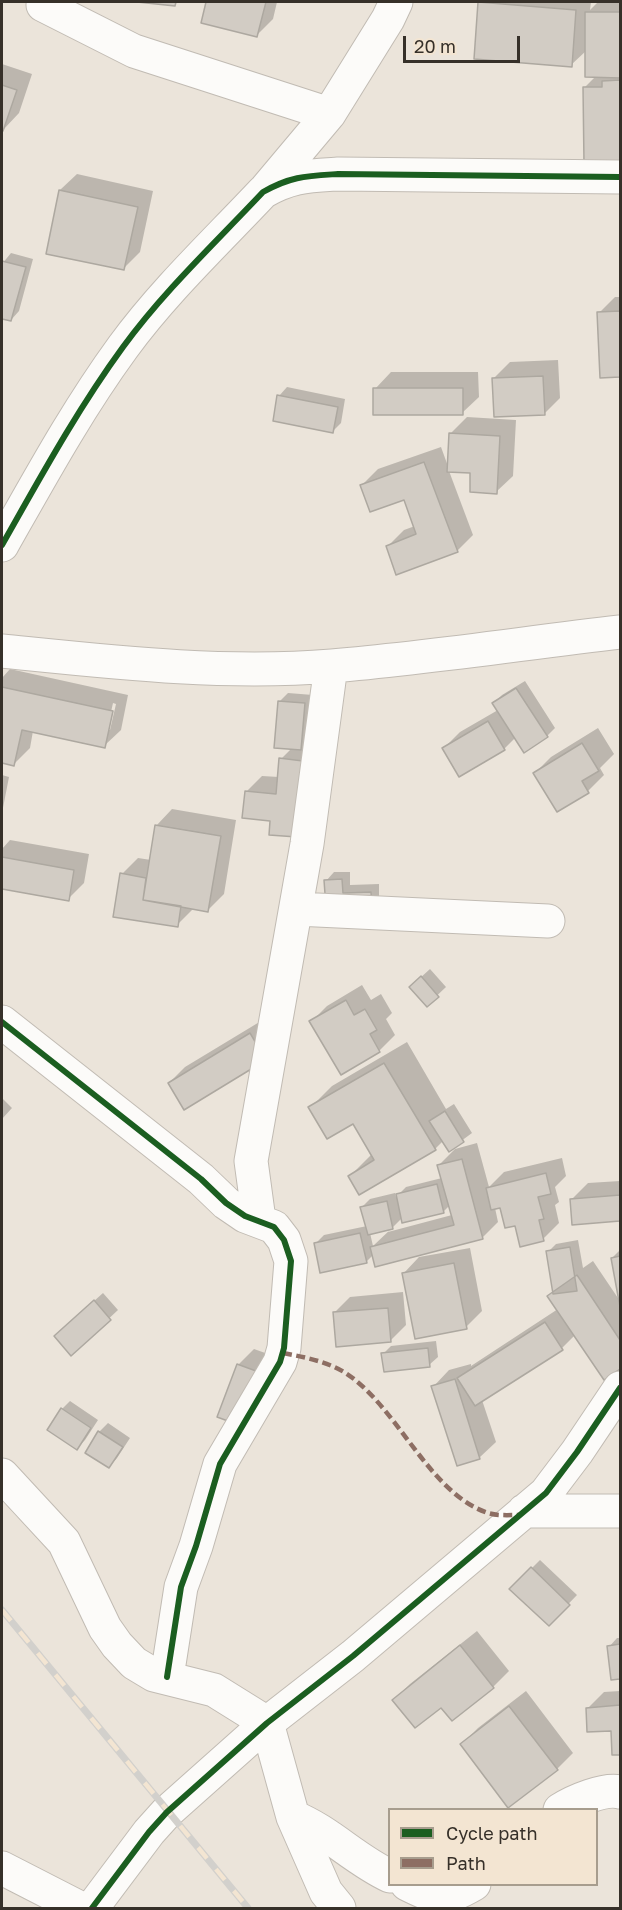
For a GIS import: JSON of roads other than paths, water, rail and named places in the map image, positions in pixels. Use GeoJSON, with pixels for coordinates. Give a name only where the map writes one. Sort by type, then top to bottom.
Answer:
{"type":"FeatureCollection","features":[{"type":"Feature","properties":{"kind":"street"},"geometry":{"type":"LineString","coordinates":[[2,545],[89,394],[161,300],[263,192],[328,114],[388,19],[396,2]]}},
{"type":"Feature","properties":{"kind":"street"},"geometry":{"type":"LineString","coordinates":[[43,5],[134,51],[328,114]]}},
{"type":"Feature","properties":{"kind":"street"},"geometry":{"type":"LineString","coordinates":[[263,192],[282,182],[302,176],[338,174],[621,177]]}},
{"type":"Feature","properties":{"kind":"street"},"geometry":{"type":"LineString","coordinates":[[2,651],[118,663],[230,669],[331,666],[621,632]]}},
{"type":"Feature","properties":{"kind":"street"},"geometry":{"type":"LineString","coordinates":[[259,1220],[250,1161],[307,844],[331,666]]}},
{"type":"Feature","properties":{"kind":"street"},"geometry":{"type":"LineString","coordinates":[[296,909],[548,921]]}},
{"type":"Feature","properties":{"kind":"street"},"geometry":{"type":"LineString","coordinates":[[2,1022],[201,1179],[226,1203],[245,1216],[274,1227],[284,1240],[291,1261],[284,1348],[280,1362],[220,1464],[196,1546],[181,1587],[167,1677]]}},
{"type":"Feature","properties":{"kind":"street"},"geometry":{"type":"LineString","coordinates":[[92,1908],[148,1833],[167,1812],[267,1723],[353,1656],[546,1493],[621,1388]]}},
{"type":"Feature","properties":{"kind":"street"},"geometry":{"type":"LineString","coordinates":[[2,1475],[48,1522],[64,1542],[105,1628],[134,1663],[154,1675],[214,1690],[267,1723],[293,1816],[326,1892],[339,1908]]}},
{"type":"Feature","properties":{"kind":"street"},"geometry":{"type":"LineString","coordinates":[[524,1511],[621,1511]]}},
{"type":"Feature","properties":{"kind":"street"},"geometry":{"type":"LineString","coordinates":[[563,1808],[604,1792],[621,1792]]}},
{"type":"Feature","properties":{"kind":"street"},"geometry":{"type":"LineString","coordinates":[[293,1816],[321,1830],[373,1869],[388,1875]]}},
{"type":"Feature","properties":{"kind":"street"},"geometry":{"type":"LineString","coordinates":[[2,1868],[80,1908]]}},
{"type":"Feature","properties":{"kind":"street"},"geometry":{"type":"LineString","coordinates":[[411,1886],[436,1897],[455,1895],[471,1886]]}},
{"type":"Feature","properties":{"kind":"railway"},"geometry":{"type":"LineString","coordinates":[[2,1610],[248,1908]]}}]}
